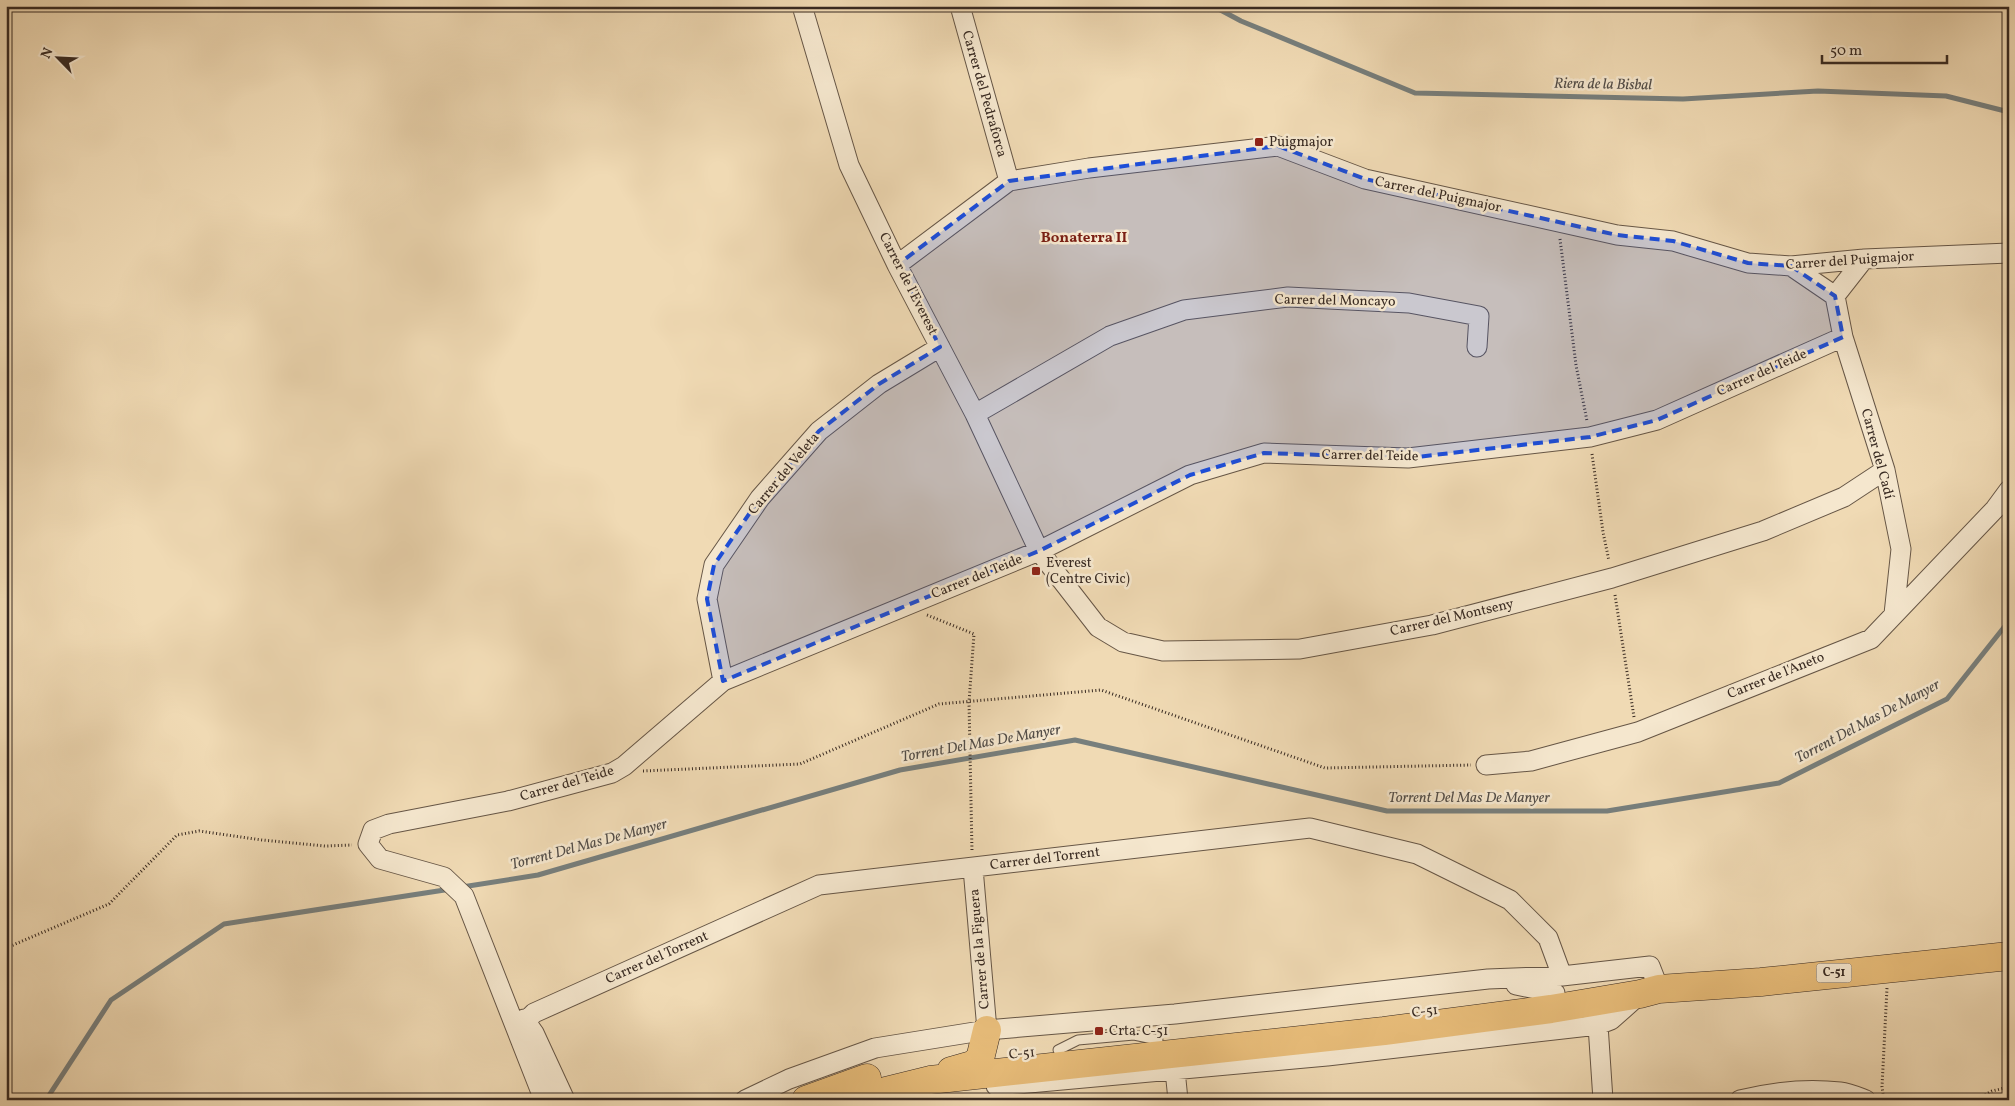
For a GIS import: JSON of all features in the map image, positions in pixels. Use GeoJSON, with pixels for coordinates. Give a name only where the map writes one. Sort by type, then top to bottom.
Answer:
{"type":"FeatureCollection","features":[{"type":"Feature","properties":{"kind":"main road","name":"C-51"},"geometry":{"type":"LineString","coordinates":[[806,1100],[868,1078],[934,1065],[1058,1050],[1170,1054],[1189,1045],[1300,1033],[1326,1023],[1442,1010],[1490,991],[1558,985],[1592,990],[1650,983],[1761,982],[1889,967],[2009,956]]}},
{"type":"Feature","properties":{"kind":"main road","name":"C-51"},"geometry":{"type":"LineString","coordinates":[[849,1100],[930,1080],[1384,1031],[1595,1014],[1650,983]]}},
{"type":"Feature","properties":{"kind":"main road"},"geometry":{"type":"LineString","coordinates":[[1490,991],[1517,1006],[1581,998],[1595,1014]]}},
{"type":"Feature","properties":{"kind":"main road"},"geometry":{"type":"LineString","coordinates":[[843,1100],[858,1089],[972,1065],[980,1059],[987,1030]]}},
{"type":"Feature","properties":{"kind":"street","name":"Carrer de l'Everest"},"geometry":{"type":"LineString","coordinates":[[802,6],[848,165],[897,265],[975,414],[1039,551]]}},
{"type":"Feature","properties":{"kind":"street","name":"Carrer del Pedraforca"},"geometry":{"type":"LineString","coordinates":[[960,6],[1009,181]]}},
{"type":"Feature","properties":{"kind":"street","name":"Carrer del Puigmajor"},"geometry":{"type":"LineString","coordinates":[[897,265],[1009,181],[1088,168],[1278,146],[1365,179],[1617,235],[1673,241],[1748,263],[1791,266],[1864,259],[2009,253]]}},
{"type":"Feature","properties":{"kind":"street"},"geometry":{"type":"LineString","coordinates":[[1791,266],[1835,296],[1864,259]]}},
{"type":"Feature","properties":{"kind":"street","name":"Carrer del Cadí"},"geometry":{"type":"LineString","coordinates":[[1835,296],[1843,336],[1885,470],[1901,549],[1894,614]]}},
{"type":"Feature","properties":{"kind":"street","name":"Carrer del Moncayo"},"geometry":{"type":"LineString","coordinates":[[975,414],[1110,336],[1184,310],[1288,297],[1409,303],[1479,316],[1477,347]]}},
{"type":"Feature","properties":{"kind":"street","name":"Carrer del Teide"},"geometry":{"type":"LineString","coordinates":[[368,844],[373,830],[389,824],[508,801],[612,773],[624,766],[723,681],[1039,551],[1190,475],[1264,453],[1408,458],[1590,437],[1657,420],[1843,336]]}},
{"type":"Feature","properties":{"kind":"street","name":"Carrer del Veleta"},"geometry":{"type":"LineString","coordinates":[[723,681],[707,599],[714,565],[760,498],[819,431],[879,384],[940,347]]}},
{"type":"Feature","properties":{"kind":"street","name":"Carrer del Montseny"},"geometry":{"type":"LineString","coordinates":[[1039,551],[1098,628],[1123,642],[1163,651],[1300,649],[1432,625],[1612,578],[1763,531],[1844,497],[1885,470]]}},
{"type":"Feature","properties":{"kind":"street","name":"Carrer de l'Aneto"},"geometry":{"type":"LineString","coordinates":[[1486,765],[1531,761],[1638,732],[1871,638],[1995,509],[2009,490]]}},
{"type":"Feature","properties":{"kind":"street","name":"Carrer del Torrent"},"geometry":{"type":"LineString","coordinates":[[530,1016],[819,885],[1310,828],[1417,854],[1510,900],[1548,938],[1558,985]]}},
{"type":"Feature","properties":{"kind":"street"},"geometry":{"type":"LineString","coordinates":[[368,844],[380,859],[446,879],[464,896],[544,1100]]}},
{"type":"Feature","properties":{"kind":"street","name":"Carrer de la Figuera"},"geometry":{"type":"LineString","coordinates":[[972,868],[987,1030]]}},
{"type":"Feature","properties":{"kind":"street"},"geometry":{"type":"LineString","coordinates":[[745,1100],[789,1079],[875,1048],[987,1030],[1490,991]]}},
{"type":"Feature","properties":{"kind":"street"},"geometry":{"type":"LineString","coordinates":[[508,1009],[530,1016],[565,1100]]}},
{"type":"Feature","properties":{"kind":"street"},"geometry":{"type":"LineString","coordinates":[[1595,1014],[1603,1100]]}},
{"type":"Feature","properties":{"kind":"street"},"geometry":{"type":"LineString","coordinates":[[522,1045],[530,1016]]}},
{"type":"Feature","properties":{"kind":"street"},"geometry":{"type":"LineString","coordinates":[[904,1100],[940,1092],[1170,1054],[1178,1100]]}},
{"type":"Feature","properties":{"kind":"street"},"geometry":{"type":"LineString","coordinates":[[1740,1100],[1760,1095],[1810,1090],[1842,1092],[1866,1100]]}},
{"type":"Feature","properties":{"kind":"path"},"geometry":{"type":"LineString","coordinates":[[1558,221],[1576,365],[1590,437],[1603,532],[1634,721],[1638,732]]}},
{"type":"Feature","properties":{"kind":"path"},"geometry":{"type":"LineString","coordinates":[[904,606],[974,634],[969,702],[972,868]]}},
{"type":"Feature","properties":{"kind":"path"},"geometry":{"type":"LineString","coordinates":[[612,773],[800,764],[939,704],[1101,690],[1325,768],[1486,765]]}},
{"type":"Feature","properties":{"kind":"path"},"geometry":{"type":"LineString","coordinates":[[6,948],[109,904],[177,835],[199,831],[325,846],[368,844]]}},
{"type":"Feature","properties":{"kind":"path"},"geometry":{"type":"LineString","coordinates":[[1884,1100],[1882,1087],[1889,967]]}},
{"type":"Feature","properties":{"kind":"path"},"geometry":{"type":"LineString","coordinates":[[1976,1100],[1992,1091],[2009,1087]]}},
{"type":"Feature","properties":{"kind":"highlighted area"},"geometry":{"type":"Polygon","coordinates":[[[1278,146],[1365,179],[1617,235],[1673,241],[1748,263],[1791,266],[1835,296],[1843,337],[1657,420],[1590,437],[1408,458],[1264,453],[1190,475],[1039,551],[723,681],[707,599],[714,565],[760,498],[819,431],[879,384],[940,347],[897,265],[1009,181],[1278,146]]]}},
{"type":"Feature","properties":{"kind":"waterway","name":"Riera de la Bisbal"},"geometry":{"type":"LineString","coordinates":[[1213,6],[1241,21],[1415,93],[1683,99],[1818,91],[1946,96],[2009,112]]}},
{"type":"Feature","properties":{"kind":"waterway","name":"Torrent Del Mas De Manyer"},"geometry":{"type":"LineString","coordinates":[[462,887],[538,875],[900,770],[1075,740],[1387,811],[1607,811],[1779,783],[1947,699],[2009,621]]}},
{"type":"Feature","properties":{"kind":"waterway","name":"Torrent Del Mas De Manyer"},"geometry":{"type":"LineString","coordinates":[[46,1100],[111,1000],[224,924],[451,889]]}},
{"type":"Feature","properties":{"kind":"place","name":"Puigmajor"},"geometry":{"type":"Point","coordinates":[1259,142]}},
{"type":"Feature","properties":{"kind":"place","name":"Everest (Centre Civic)"},"geometry":{"type":"Point","coordinates":[1036,571]}},
{"type":"Feature","properties":{"kind":"place","name":"Crta. C-51"},"geometry":{"type":"Point","coordinates":[1099,1031]}},
{"type":"Feature","properties":{"kind":"district","name":"Bonaterra II"},"geometry":{"type":"Point","coordinates":[1084,238]}}]}
